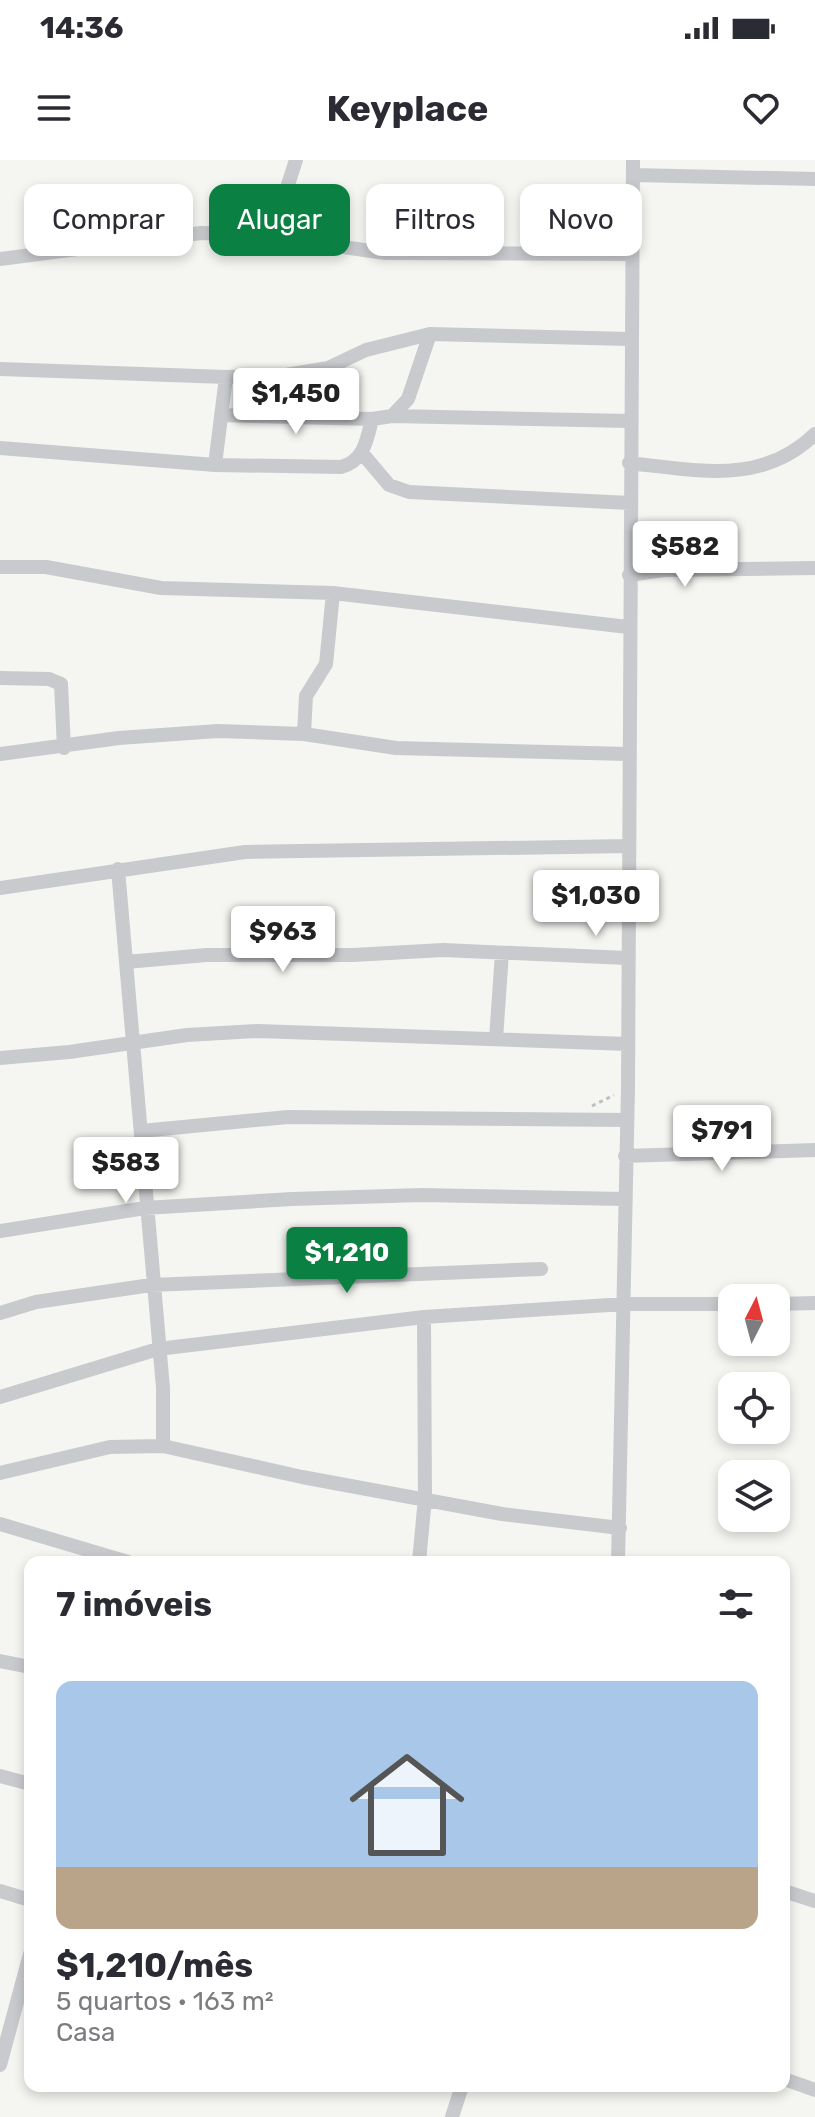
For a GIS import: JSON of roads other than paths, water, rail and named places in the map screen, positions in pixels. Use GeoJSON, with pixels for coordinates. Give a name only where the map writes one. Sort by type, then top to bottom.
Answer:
{"type":"FeatureCollection","features":[{"type":"Feature","properties":{"kind":"street"},"geometry":{"type":"LineString","coordinates":[[288,184],[296,160]]}},
{"type":"Feature","properties":{"kind":"street"},"geometry":{"type":"LineString","coordinates":[[633,168],[815,179]]}},
{"type":"Feature","properties":{"kind":"street"},"geometry":{"type":"LineString","coordinates":[[0,259],[209,234]]}},
{"type":"Feature","properties":{"kind":"street"},"geometry":{"type":"LineString","coordinates":[[350,248],[385,253],[520,254]]}},
{"type":"Feature","properties":{"kind":"street"},"geometry":{"type":"LineString","coordinates":[[618,1556],[628,1088],[631,256]]}},
{"type":"Feature","properties":{"kind":"street"},"geometry":{"type":"LineString","coordinates":[[0,369],[226,377],[328,368],[366,350],[430,334],[630,339]]}},
{"type":"Feature","properties":{"kind":"street"},"geometry":{"type":"LineString","coordinates":[[392,416],[408,399],[430,334]]}},
{"type":"Feature","properties":{"kind":"street"},"geometry":{"type":"LineString","coordinates":[[215,465],[226,377]]}},
{"type":"Feature","properties":{"kind":"street"},"geometry":{"type":"LineString","coordinates":[[221,415],[630,421]]}},
{"type":"Feature","properties":{"kind":"street"},"geometry":{"type":"LineString","coordinates":[[0,448],[215,465],[341,467],[352,464],[362,453],[372,419]]}},
{"type":"Feature","properties":{"kind":"street"},"geometry":{"type":"LineString","coordinates":[[629,463],[727,472],[750,470],[784,459],[815,434]]}},
{"type":"Feature","properties":{"kind":"street"},"geometry":{"type":"LineString","coordinates":[[362,453],[389,485],[409,492],[630,503]]}},
{"type":"Feature","properties":{"kind":"street"},"geometry":{"type":"LineString","coordinates":[[0,567],[46,567],[161,588],[333,593],[628,627]]}},
{"type":"Feature","properties":{"kind":"street"},"geometry":{"type":"LineString","coordinates":[[629,575],[664,570],[815,568]]}},
{"type":"Feature","properties":{"kind":"street"},"geometry":{"type":"LineString","coordinates":[[304,734],[306,696],[326,664],[333,593]]}},
{"type":"Feature","properties":{"kind":"street"},"geometry":{"type":"LineString","coordinates":[[0,678],[49,679],[61,684],[64,748]]}},
{"type":"Feature","properties":{"kind":"street"},"geometry":{"type":"LineString","coordinates":[[0,754],[182,733],[304,734],[396,748],[628,754]]}},
{"type":"Feature","properties":{"kind":"street"},"geometry":{"type":"LineString","coordinates":[[0,888],[245,852],[629,846]]}},
{"type":"Feature","properties":{"kind":"street"},"geometry":{"type":"LineString","coordinates":[[118,869],[151,1285],[164,1404],[163,1446]]}},
{"type":"Feature","properties":{"kind":"street"},"geometry":{"type":"LineString","coordinates":[[126,962],[206,955],[353,955],[443,950],[627,958]]}},
{"type":"Feature","properties":{"kind":"street"},"geometry":{"type":"LineString","coordinates":[[496,1039],[502,953]]}},
{"type":"Feature","properties":{"kind":"street"},"geometry":{"type":"LineString","coordinates":[[0,1058],[134,1044],[187,1035],[258,1031],[628,1044]]}},
{"type":"Feature","properties":{"kind":"street"},"geometry":{"type":"LineString","coordinates":[[141,1131],[288,1117],[626,1120]]}},
{"type":"Feature","properties":{"kind":"street"},"geometry":{"type":"LineString","coordinates":[[625,1156],[815,1150]]}},
{"type":"Feature","properties":{"kind":"street"},"geometry":{"type":"LineString","coordinates":[[0,1231],[145,1208],[422,1195],[625,1199]]}},
{"type":"Feature","properties":{"kind":"street"},"geometry":{"type":"LineString","coordinates":[[0,1313],[36,1302],[151,1285],[541,1269]]}},
{"type":"Feature","properties":{"kind":"street"},"geometry":{"type":"LineString","coordinates":[[790,1304],[815,1303]]}},
{"type":"Feature","properties":{"kind":"street"},"geometry":{"type":"LineString","coordinates":[[0,1397],[158,1349],[424,1317],[625,1304],[718,1304]]}},
{"type":"Feature","properties":{"kind":"street"},"geometry":{"type":"LineString","coordinates":[[420,1556],[425,1498],[424,1317]]}},
{"type":"Feature","properties":{"kind":"street"},"geometry":{"type":"LineString","coordinates":[[0,1473],[27,1464],[110,1447],[163,1446],[302,1477],[502,1514],[620,1528]]}},
{"type":"Feature","properties":{"kind":"street"},"geometry":{"type":"LineString","coordinates":[[0,1524],[97,1556]]}},
{"type":"Feature","properties":{"kind":"street"},"geometry":{"type":"LineString","coordinates":[[0,1661],[24,1666]]}},
{"type":"Feature","properties":{"kind":"street"},"geometry":{"type":"LineString","coordinates":[[0,1776],[24,1782]]}},
{"type":"Feature","properties":{"kind":"street"},"geometry":{"type":"LineString","coordinates":[[0,1891],[24,1898]]}},
{"type":"Feature","properties":{"kind":"street"},"geometry":{"type":"LineString","coordinates":[[790,1893],[815,1901]]}},
{"type":"Feature","properties":{"kind":"street"},"geometry":{"type":"LineString","coordinates":[[0,2065],[24,1976]]}},
{"type":"Feature","properties":{"kind":"street"},"geometry":{"type":"LineString","coordinates":[[790,2081],[815,2090]]}},
{"type":"Feature","properties":{"kind":"street"},"geometry":{"type":"LineString","coordinates":[[452,2117],[460,2092]]}}]}
